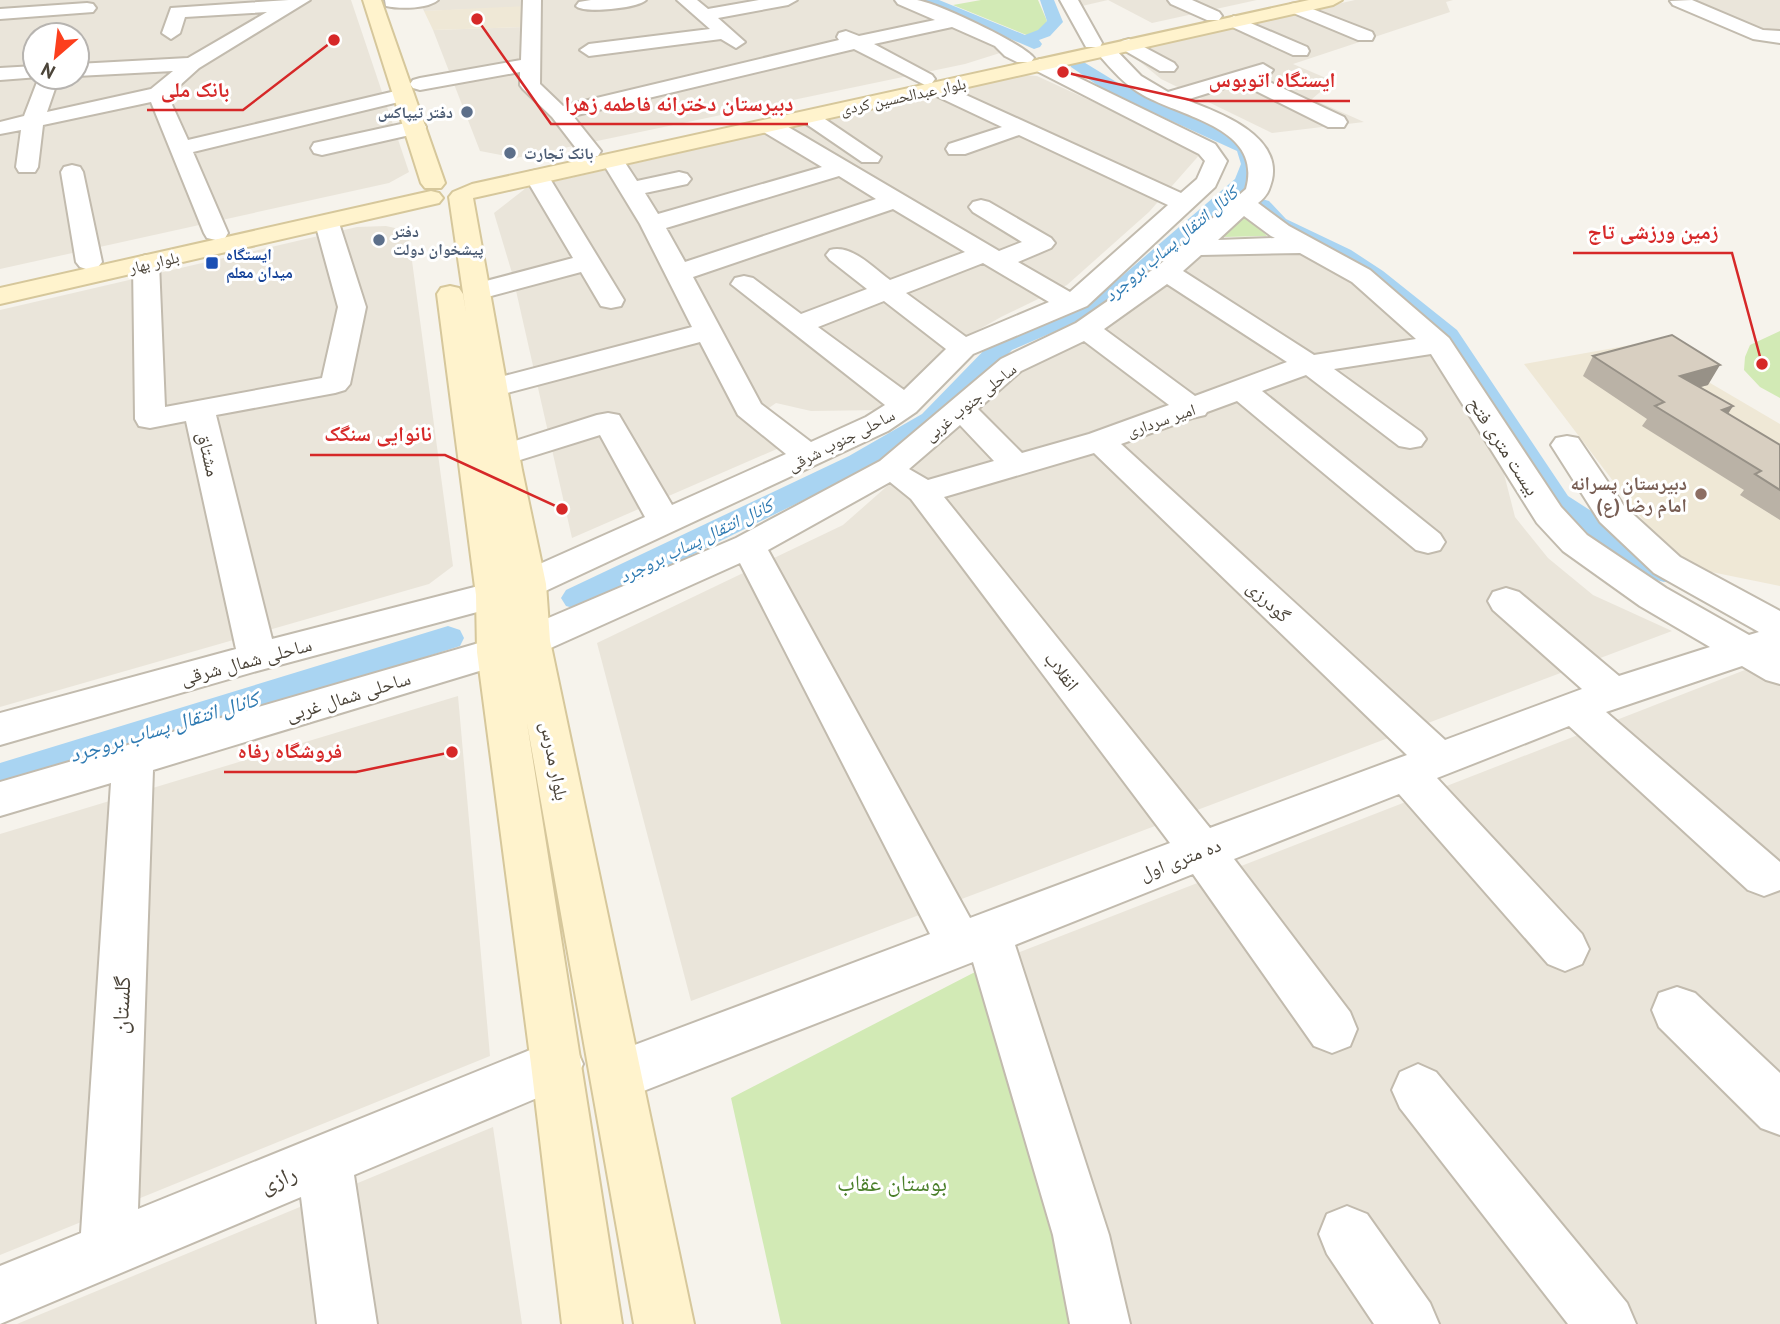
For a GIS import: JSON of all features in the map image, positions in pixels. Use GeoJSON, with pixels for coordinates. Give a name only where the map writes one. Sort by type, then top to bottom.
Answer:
{"type":"FeatureCollection","features":[{"type":"Feature","properties":{"kind":"main road","name":"بلوار عبدالحسین کردی"},"geometry":{"type":"LineString","coordinates":[[1109,46],[1213,16],[1288,2],[1333,0]]}},
{"type":"Feature","properties":{"kind":"main road"},"geometry":{"type":"LineString","coordinates":[[385,1],[412,89],[415,127],[446,190]]}},
{"type":"Feature","properties":{"kind":"main road","name":"بلوار عبدالحسین کردی"},"geometry":{"type":"LineString","coordinates":[[446,190],[1032,62],[1234,21],[1288,2]]}},
{"type":"Feature","properties":{"kind":"main road","name":"بلوار عبدالحسین کردی"},"geometry":{"type":"LineString","coordinates":[[601,156],[809,117],[931,84]]}},
{"type":"Feature","properties":{"kind":"main road"},"geometry":{"type":"LineString","coordinates":[[412,89],[429,109]]}},
{"type":"Feature","properties":{"kind":"main road","name":"بلوار بهار"},"geometry":{"type":"LineString","coordinates":[[0,281],[216,233],[323,216],[446,190]]}},
{"type":"Feature","properties":{"kind":"main road","name":"بلوار مدرس"},"geometry":{"type":"LineString","coordinates":[[446,190],[476,292],[504,455],[513,646],[557,1064],[592,1324]]}},
{"type":"Feature","properties":{"kind":"main road","name":"بلوار مدرس"},"geometry":{"type":"LineString","coordinates":[[446,190],[511,590]]}},
{"type":"Feature","properties":{"kind":"main road","name":"بلوار بهار"},"geometry":{"type":"LineString","coordinates":[[0,296],[146,263],[323,216]]}},
{"type":"Feature","properties":{"kind":"main road","name":"بلوار مدرس"},"geometry":{"type":"LineString","coordinates":[[513,646],[618,1076],[664,1324]]}},
{"type":"Feature","properties":{"kind":"street"},"geometry":{"type":"LineString","coordinates":[[385,1],[429,0]]}},
{"type":"Feature","properties":{"kind":"street"},"geometry":{"type":"LineString","coordinates":[[532,0],[530,85],[632,189],[749,409],[810,457]]}},
{"type":"Feature","properties":{"kind":"street"},"geometry":{"type":"LineString","coordinates":[[585,6],[637,0]]}},
{"type":"Feature","properties":{"kind":"street"},"geometry":{"type":"LineString","coordinates":[[686,0],[761,64]]}},
{"type":"Feature","properties":{"kind":"street"},"geometry":{"type":"LineString","coordinates":[[704,15],[788,0]]}},
{"type":"Feature","properties":{"kind":"street"},"geometry":{"type":"LineString","coordinates":[[904,0],[1002,42],[1032,62]]}},
{"type":"Feature","properties":{"kind":"street","name":"ساحلی جنوب غربی"},"geometry":{"type":"LineString","coordinates":[[513,646],[748,546],[891,468],[1010,365],[1086,329],[1167,272],[1257,192],[1263,180],[1261,155],[1250,142],[1223,123],[1166,99],[1124,73],[1109,46],[1069,0]]}},
{"type":"Feature","properties":{"kind":"street"},"geometry":{"type":"LineString","coordinates":[[1177,0],[1213,16]]}},
{"type":"Feature","properties":{"kind":"street"},"geometry":{"type":"LineString","coordinates":[[1679,1],[1760,34],[1780,37]]}},
{"type":"Feature","properties":{"kind":"street"},"geometry":{"type":"LineString","coordinates":[[1288,2],[1365,36]]}},
{"type":"Feature","properties":{"kind":"street"},"geometry":{"type":"LineString","coordinates":[[0,128],[158,96],[192,64],[296,3]]}},
{"type":"Feature","properties":{"kind":"street"},"geometry":{"type":"LineString","coordinates":[[195,31],[162,34],[177,12],[296,3]]}},
{"type":"Feature","properties":{"kind":"street"},"geometry":{"type":"LineString","coordinates":[[0,14],[90,4]]}},
{"type":"Feature","properties":{"kind":"street"},"geometry":{"type":"LineString","coordinates":[[81,21],[90,4]]}},
{"type":"Feature","properties":{"kind":"street"},"geometry":{"type":"LineString","coordinates":[[559,113],[955,21]]}},
{"type":"Feature","properties":{"kind":"street"},"geometry":{"type":"LineString","coordinates":[[1234,21],[1300,51]]}},
{"type":"Feature","properties":{"kind":"street"},"geometry":{"type":"LineString","coordinates":[[862,23],[830,29],[931,84],[1020,128],[1184,203]]}},
{"type":"Feature","properties":{"kind":"street"},"geometry":{"type":"LineString","coordinates":[[220,29],[257,26]]}},
{"type":"Feature","properties":{"kind":"street"},"geometry":{"type":"LineString","coordinates":[[589,50],[724,33]]}},
{"type":"Feature","properties":{"kind":"street"},"geometry":{"type":"LineString","coordinates":[[623,46],[637,63]]}},
{"type":"Feature","properties":{"kind":"street"},"geometry":{"type":"LineString","coordinates":[[1109,46],[1167,67]]}},
{"type":"Feature","properties":{"kind":"street","name":"ساحلی جنوب شرقی"},"geometry":{"type":"LineString","coordinates":[[511,590],[665,523],[877,424],[905,406],[963,348],[1077,300],[1207,182],[1216,161],[1207,149],[1032,62]]}},
{"type":"Feature","properties":{"kind":"street"},"geometry":{"type":"LineString","coordinates":[[91,69],[192,64]]}},
{"type":"Feature","properties":{"kind":"street"},"geometry":{"type":"LineString","coordinates":[[180,149],[412,89],[530,64]]}},
{"type":"Feature","properties":{"kind":"street"},"geometry":{"type":"LineString","coordinates":[[1166,99],[1263,70]]}},
{"type":"Feature","properties":{"kind":"street"},"geometry":{"type":"LineString","coordinates":[[0,75],[21,73]]}},
{"type":"Feature","properties":{"kind":"street"},"geometry":{"type":"LineString","coordinates":[[1241,76],[1336,122]]}},
{"type":"Feature","properties":{"kind":"street"},"geometry":{"type":"LineString","coordinates":[[27,167],[33,121],[44,91]]}},
{"type":"Feature","properties":{"kind":"street"},"geometry":{"type":"LineString","coordinates":[[158,96],[216,233]]}},
{"type":"Feature","properties":{"kind":"street"},"geometry":{"type":"LineString","coordinates":[[809,117],[872,158]]}},
{"type":"Feature","properties":{"kind":"street"},"geometry":{"type":"LineString","coordinates":[[770,125],[1069,303]]}},
{"type":"Feature","properties":{"kind":"street"},"geometry":{"type":"LineString","coordinates":[[322,148],[415,127]]}},
{"type":"Feature","properties":{"kind":"street"},"geometry":{"type":"LineString","coordinates":[[957,149],[1020,128]]}},
{"type":"Feature","properties":{"kind":"street"},"geometry":{"type":"LineString","coordinates":[[652,224],[842,168]]}},
{"type":"Feature","properties":{"kind":"street"},"geometry":{"type":"LineString","coordinates":[[533,171],[611,300]]}},
{"type":"Feature","properties":{"kind":"street"},"geometry":{"type":"LineString","coordinates":[[72,172],[89,262]]}},
{"type":"Feature","properties":{"kind":"street"},"geometry":{"type":"LineString","coordinates":[[632,189],[679,178]]}},
{"type":"Feature","properties":{"kind":"street"},"geometry":{"type":"LineString","coordinates":[[678,273],[895,200]]}},
{"type":"Feature","properties":{"kind":"street","name":"بیست متری فتح"},"geometry":{"type":"LineString","coordinates":[[1244,204],[1280,231],[1361,276],[1439,344],[1549,515],[1575,542],[1653,597],[1763,644],[1780,670]]}},
{"type":"Feature","properties":{"kind":"street"},"geometry":{"type":"LineString","coordinates":[[798,325],[887,291],[1042,243],[981,207]]}},
{"type":"Feature","properties":{"kind":"street"},"geometry":{"type":"LineString","coordinates":[[199,409],[335,384],[352,307],[323,216]]}},
{"type":"Feature","properties":{"kind":"street"},"geometry":{"type":"LineString","coordinates":[[1194,248],[1305,245]]}},
{"type":"Feature","properties":{"kind":"street"},"geometry":{"type":"LineString","coordinates":[[839,255],[963,348]]}},
{"type":"Feature","properties":{"kind":"street"},"geometry":{"type":"LineString","coordinates":[[476,292],[588,262]]}},
{"type":"Feature","properties":{"kind":"street","name":"مشتاق"},"geometry":{"type":"LineString","coordinates":[[146,263],[150,419],[199,409],[257,657]]}},
{"type":"Feature","properties":{"kind":"street"},"geometry":{"type":"LineString","coordinates":[[1167,272],[1309,364],[1410,439]]}},
{"type":"Feature","properties":{"kind":"street"},"geometry":{"type":"LineString","coordinates":[[744,284],[905,406]]}},
{"type":"Feature","properties":{"kind":"street"},"geometry":{"type":"LineString","coordinates":[[1086,329],[1194,409]]}},
{"type":"Feature","properties":{"kind":"street"},"geometry":{"type":"LineString","coordinates":[[492,388],[708,331]]}},
{"type":"Feature","properties":{"kind":"street","name":"امیر سرداری"},"geometry":{"type":"LineString","coordinates":[[923,492],[1100,441],[1194,409],[1309,364],[1439,344]]}},
{"type":"Feature","properties":{"kind":"street"},"geometry":{"type":"LineString","coordinates":[[1242,390],[1428,542]]}},
{"type":"Feature","properties":{"kind":"street"},"geometry":{"type":"LineString","coordinates":[[960,408],[1016,465]]}},
{"type":"Feature","properties":{"kind":"street"},"geometry":{"type":"LineString","coordinates":[[504,455],[608,422],[665,523]]}},
{"type":"Feature","properties":{"kind":"street","name":"گودرزی"},"geometry":{"type":"LineString","coordinates":[[1100,441],[1422,767],[1565,949]]}},
{"type":"Feature","properties":{"kind":"street"},"geometry":{"type":"LineString","coordinates":[[1567,445],[1612,514],[1667,565],[1780,627]]}},
{"type":"Feature","properties":{"kind":"street"},"geometry":{"type":"LineString","coordinates":[[891,468],[923,492]]}},
{"type":"Feature","properties":{"kind":"street","name":"انقلاب"},"geometry":{"type":"LineString","coordinates":[[923,492],[1202,851],[1332,1030]]}},
{"type":"Feature","properties":{"kind":"street"},"geometry":{"type":"LineString","coordinates":[[748,546],[974,939],[1081,1235],[1100,1324]]}},
{"type":"Feature","properties":{"kind":"street","name":"ساحلی شمال شرقی"},"geometry":{"type":"LineString","coordinates":[[0,729],[511,590]]}},
{"type":"Feature","properties":{"kind":"street"},"geometry":{"type":"LineString","coordinates":[[1506,601],[1594,701],[1765,876]]}},
{"type":"Feature","properties":{"kind":"street","name":"ده متری اول"},"geometry":{"type":"LineString","coordinates":[[618,1076],[1594,701],[1763,644]]}},
{"type":"Feature","properties":{"kind":"street","name":"ساحلی شمال غربی"},"geometry":{"type":"LineString","coordinates":[[0,799],[513,646]]}},
{"type":"Feature","properties":{"kind":"street","name":"گلستان"},"geometry":{"type":"LineString","coordinates":[[108,1250],[133,760]]}},
{"type":"Feature","properties":{"kind":"street"},"geometry":{"type":"LineString","coordinates":[[1676,1010],[1780,1109]]}},
{"type":"Feature","properties":{"kind":"street","name":"رازی"},"geometry":{"type":"LineString","coordinates":[[0,1295],[557,1064]]}},
{"type":"Feature","properties":{"kind":"street"},"geometry":{"type":"LineString","coordinates":[[1418,1090],[1606,1324]]}},
{"type":"Feature","properties":{"kind":"street"},"geometry":{"type":"LineString","coordinates":[[324,1160],[347,1324]]}},
{"type":"Feature","properties":{"kind":"street"},"geometry":{"type":"LineString","coordinates":[[1347,1234],[1409,1324]]}},
{"type":"Feature","properties":{"kind":"shaded area"},"geometry":{"type":"Polygon","coordinates":[[[0,0],[351,0],[409,172],[389,183],[0,269],[0,0]]]}},
{"type":"Feature","properties":{"kind":"shaded area"},"geometry":{"type":"Polygon","coordinates":[[[419,0],[893,0],[987,38],[1000,53],[965,64],[516,158],[480,151],[433,30],[524,27],[527,7],[424,11],[419,0]]]}},
{"type":"Feature","properties":{"kind":"shaded area"},"geometry":{"type":"Polygon","coordinates":[[[1077,0],[1108,0],[1082,6],[1077,0]]]}},
{"type":"Feature","properties":{"kind":"shaded area"},"geometry":{"type":"Polygon","coordinates":[[[1108,0],[1257,0],[1152,23],[1108,0]]]}},
{"type":"Feature","properties":{"kind":"shaded area"},"geometry":{"type":"Polygon","coordinates":[[[1355,0],[1453,0],[1446,2],[1450,12],[1293,64],[1333,81],[1312,99],[1364,122],[1272,133],[1161,79],[1127,51],[1355,0]]]}},
{"type":"Feature","properties":{"kind":"shaded area"},"geometry":{"type":"Polygon","coordinates":[[[1692,0],[1780,0],[1780,32],[1772,33],[1692,0]]]}},
{"type":"Feature","properties":{"kind":"shaded area"},"geometry":{"type":"Polygon","coordinates":[[[527,6],[524,27],[433,30],[424,11],[527,6]]]}},
{"type":"Feature","properties":{"kind":"shaded area"},"geometry":{"type":"Polygon","coordinates":[[[1023,75],[1037,76],[1202,152],[1149,212],[1067,285],[1001,317],[948,347],[883,410],[811,411],[776,403],[756,417],[786,445],[572,538],[512,273],[494,213],[526,188],[1023,75]]]}},
{"type":"Feature","properties":{"kind":"shaded area"},"geometry":{"type":"Polygon","coordinates":[[[386,226],[408,231],[453,566],[429,584],[0,707],[0,310],[357,227],[386,226]]]}},
{"type":"Feature","properties":{"kind":"shaded area"},"geometry":{"type":"Polygon","coordinates":[[[1298,252],[1354,280],[1445,363],[1503,470],[1515,517],[1548,558],[1593,595],[1672,631],[691,1001],[597,643],[843,525],[1020,369],[1113,324],[1206,253],[1298,252]]]}},
{"type":"Feature","properties":{"kind":"shaded area","name":"دبیرستان پسرانه امام رضا (ع)"},"geometry":{"type":"Polygon","coordinates":[[[1642,343],[1780,424],[1780,586],[1677,565],[1524,364],[1642,343]]]}},
{"type":"Feature","properties":{"kind":"shaded area"},"geometry":{"type":"Polygon","coordinates":[[[1750,668],[1780,685],[1780,1324],[1072,1324],[1052,1234],[975,972],[1012,955],[1750,668]]]}},
{"type":"Feature","properties":{"kind":"shaded area"},"geometry":{"type":"Polygon","coordinates":[[[458,696],[490,1056],[0,1255],[0,834],[458,696]]]}},
{"type":"Feature","properties":{"kind":"shaded area"},"geometry":{"type":"Polygon","coordinates":[[[493,1127],[522,1324],[17,1324],[493,1127]]]}},
{"type":"Feature","properties":{"kind":"green space"},"geometry":{"type":"Polygon","coordinates":[[[981,0],[1038,0],[1047,21],[1044,29],[1029,36],[953,5],[981,0]]]}},
{"type":"Feature","properties":{"kind":"green space"},"geometry":{"type":"Polygon","coordinates":[[[1246,214],[1267,236],[1223,237],[1246,214]]]}},
{"type":"Feature","properties":{"kind":"green space"},"geometry":{"type":"Polygon","coordinates":[[[1780,331],[1780,398],[1760,387],[1744,370],[1750,345],[1780,331]]]}},
{"type":"Feature","properties":{"kind":"green space","name":"بوستان عقاب"},"geometry":{"type":"Polygon","coordinates":[[[975,972],[1052,1234],[1072,1324],[781,1324],[731,1098],[975,972]]]}},
{"type":"Feature","properties":{"kind":"building"},"geometry":{"type":"Polygon","coordinates":[[[1672,335],[1720,365],[1680,376],[1733,406],[1722,410],[1780,445],[1780,490],[1755,474],[1761,471],[1655,406],[1664,402],[1593,356],[1672,335]]]}},
{"type":"Feature","properties":{"kind":"waterway","name":"کانال انتقال پساب بروجرد"},"geometry":{"type":"LineString","coordinates":[[926,0],[1034,44]]}},
{"type":"Feature","properties":{"kind":"waterway","name":"کانال انتقال پساب بروجرد"},"geometry":{"type":"LineString","coordinates":[[1026,40],[1044,33],[1055,22],[1047,0]]}},
{"type":"Feature","properties":{"kind":"waterway","name":"کانال انتقال پساب بروجرد"},"geometry":{"type":"LineString","coordinates":[[577,598],[859,462],[931,420],[1003,345],[1108,300],[1244,182],[1251,164],[1245,148],[1112,87],[1077,63]]}},
{"type":"Feature","properties":{"kind":"waterway"},"geometry":{"type":"LineString","coordinates":[[1262,205],[1279,223],[1343,255],[1375,276],[1448,335],[1558,502],[1664,572]]}},
{"type":"Feature","properties":{"kind":"waterway","name":"کانال انتقال پساب بروجرد"},"geometry":{"type":"LineString","coordinates":[[0,778],[448,638]]}},
{"type":"Feature","properties":{"kind":"place","name":"دبیرستان دخترانه فاطمه زهرا"},"geometry":{"type":"Point","coordinates":[477,19]}},
{"type":"Feature","properties":{"kind":"place","name":"بانک ملی"},"geometry":{"type":"Point","coordinates":[334,40]}},
{"type":"Feature","properties":{"kind":"place","name":"ایستگاه اتوبوس"},"geometry":{"type":"Point","coordinates":[1063,72]}},
{"type":"Feature","properties":{"kind":"place","name":"دفتر تیپاکس"},"geometry":{"type":"Point","coordinates":[467,112]}},
{"type":"Feature","properties":{"kind":"place","name":"بانک تجارت"},"geometry":{"type":"Point","coordinates":[510,153]}},
{"type":"Feature","properties":{"kind":"place","name":"دفتر پیشخوان دولت"},"geometry":{"type":"Point","coordinates":[379,240]}},
{"type":"Feature","properties":{"kind":"place","name":"ایستگاه میدان معلم"},"geometry":{"type":"Point","coordinates":[212,263]}},
{"type":"Feature","properties":{"kind":"place","name":"زمین ورزشی تاج"},"geometry":{"type":"Point","coordinates":[1762,364]}},
{"type":"Feature","properties":{"kind":"place","name":"دبیرستان پسرانه امام رضا (ع)"},"geometry":{"type":"Point","coordinates":[1701,494]}},
{"type":"Feature","properties":{"kind":"place","name":"نانوایی سنگک"},"geometry":{"type":"Point","coordinates":[562,509]}},
{"type":"Feature","properties":{"kind":"place","name":"فروشگاه رفاه"},"geometry":{"type":"Point","coordinates":[452,752]}}]}
